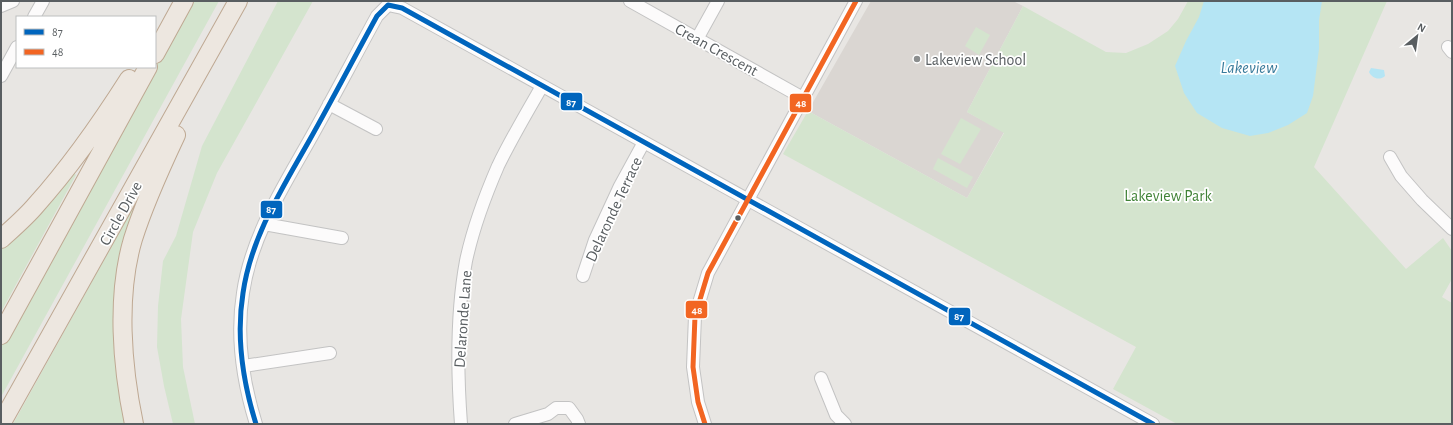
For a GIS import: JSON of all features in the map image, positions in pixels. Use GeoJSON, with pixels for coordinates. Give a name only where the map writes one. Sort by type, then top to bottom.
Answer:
{"type":"FeatureCollection","features":[{"type":"Feature","properties":{"kind":"highway"},"geometry":{"type":"LineString","coordinates":[[156,39],[182,1]]}},
{"type":"Feature","properties":{"kind":"highway"},"geometry":{"type":"LineString","coordinates":[[156,52],[182,1]]}},
{"type":"Feature","properties":{"kind":"highway"},"geometry":{"type":"LineString","coordinates":[[134,424],[125,365],[123,316],[127,264],[133,240],[161,165],[237,2]]}},
{"type":"Feature","properties":{"kind":"highway","name":"Circle Drive"},"geometry":{"type":"LineString","coordinates":[[1,424],[237,2]]}},
{"type":"Feature","properties":{"kind":"highway"},"geometry":{"type":"LineString","coordinates":[[1,239],[55,184],[101,122],[137,68]]}},
{"type":"Feature","properties":{"kind":"highway"},"geometry":{"type":"LineString","coordinates":[[1,335],[147,68]]}},
{"type":"Feature","properties":{"kind":"street"},"geometry":{"type":"LineString","coordinates":[[1,6],[13,1]]}},
{"type":"Feature","properties":{"kind":"street"},"geometry":{"type":"LineString","coordinates":[[35,16],[43,1]]}},
{"type":"Feature","properties":{"kind":"street","name":"Crean Crescent"},"geometry":{"type":"LineString","coordinates":[[630,1],[803,98]]}},
{"type":"Feature","properties":{"kind":"street"},"geometry":{"type":"LineString","coordinates":[[697,38],[718,1]]}},
{"type":"Feature","properties":{"kind":"street"},"geometry":{"type":"LineString","coordinates":[[705,424],[698,402],[692,367],[695,316],[708,273],[856,1]]}},
{"type":"Feature","properties":{"kind":"street"},"geometry":{"type":"LineString","coordinates":[[256,424],[248,396],[240,332],[243,292],[252,253],[264,224],[377,16],[388,5],[402,8],[1153,424]]}},
{"type":"Feature","properties":{"kind":"street"},"geometry":{"type":"LineString","coordinates":[[1,76],[16,49]]}},
{"type":"Feature","properties":{"kind":"street","name":"Delaronde Lane"},"geometry":{"type":"LineString","coordinates":[[461,424],[458,384],[458,351],[460,308],[467,260],[481,210],[499,165],[542,86]]}},
{"type":"Feature","properties":{"kind":"street"},"geometry":{"type":"LineString","coordinates":[[329,104],[376,129]]}},
{"type":"Feature","properties":{"kind":"street","name":"Delaronde Terrace"},"geometry":{"type":"LineString","coordinates":[[583,276],[595,240],[620,186],[644,142]]}},
{"type":"Feature","properties":{"kind":"street"},"geometry":{"type":"LineString","coordinates":[[1390,158],[1401,176],[1422,200],[1452,229]]}},
{"type":"Feature","properties":{"kind":"street"},"geometry":{"type":"LineString","coordinates":[[264,224],[342,238]]}},
{"type":"Feature","properties":{"kind":"street"},"geometry":{"type":"LineString","coordinates":[[244,366],[330,353]]}},
{"type":"Feature","properties":{"kind":"street"},"geometry":{"type":"LineString","coordinates":[[821,378],[836,415],[845,424]]}},
{"type":"Feature","properties":{"kind":"street"},"geometry":{"type":"LineString","coordinates":[[515,424],[548,414],[556,408],[569,408],[577,418],[579,424]]}},
{"type":"Feature","properties":{"kind":"shaded area","name":"Lakeview School"},"geometry":{"type":"Polygon","coordinates":[[[871,1],[1013,1],[1023,6],[967,112],[1004,132],[967,198],[808,111],[871,1]]]}},
{"type":"Feature","properties":{"kind":"green space"},"geometry":{"type":"Polygon","coordinates":[[[192,1],[219,1],[1,397],[1,341],[154,68],[156,68],[156,65],[192,1]]]}},
{"type":"Feature","properties":{"kind":"green space"},"geometry":{"type":"Polygon","coordinates":[[[278,1],[313,1],[217,173],[193,232],[181,319],[183,367],[195,424],[173,424],[157,347],[158,306],[163,261],[176,236],[202,146],[278,1]]]}},
{"type":"Feature","properties":{"kind":"green space","name":"Lakeview Park"},"geometry":{"type":"Polygon","coordinates":[[[1188,1],[1387,1],[1314,167],[1406,269],[1443,238],[1452,251],[1452,279],[1442,297],[1452,303],[1452,424],[1177,424],[1113,389],[1136,347],[783,154],[808,111],[967,198],[1004,133],[967,112],[1023,6],[1106,52],[1126,53],[1148,44],[1168,31],[1178,19],[1188,1]]]}},
{"type":"Feature","properties":{"kind":"green space"},"geometry":{"type":"Polygon","coordinates":[[[976,27],[990,35],[979,55],[965,46],[976,27]]]}},
{"type":"Feature","properties":{"kind":"green space"},"geometry":{"type":"Polygon","coordinates":[[[961,118],[981,129],[960,164],[941,154],[961,118]]]}},
{"type":"Feature","properties":{"kind":"green space"},"geometry":{"type":"Polygon","coordinates":[[[938,158],[973,177],[967,188],[933,169],[938,158]]]}},
{"type":"Feature","properties":{"kind":"green space"},"geometry":{"type":"Polygon","coordinates":[[[74,173],[76,175],[1,312],[1,247],[74,173]]]}},
{"type":"Feature","properties":{"kind":"green space"},"geometry":{"type":"Polygon","coordinates":[[[136,202],[130,226],[115,330],[116,368],[127,424],[13,424],[136,202]]]}},
{"type":"Feature","properties":{"kind":"water","name":"Lakeview"},"geometry":{"type":"Polygon","coordinates":[[[1204,1],[1322,1],[1319,20],[1319,49],[1313,96],[1307,113],[1288,125],[1268,133],[1250,136],[1222,128],[1197,113],[1184,93],[1175,66],[1199,17],[1204,1]]]}},
{"type":"Feature","properties":{"kind":"water"},"geometry":{"type":"Polygon","coordinates":[[[1371,68],[1384,70],[1385,76],[1378,79],[1374,77],[1369,72],[1371,68]]]}},
{"type":"Feature","properties":{"kind":"transit line","name":"48"},"geometry":{"type":"LineString","coordinates":[[705,424],[698,402],[693,367],[695,316],[708,273],[856,1]]}},
{"type":"Feature","properties":{"kind":"transit line","name":"87"},"geometry":{"type":"LineString","coordinates":[[256,424],[244,375],[240,326],[243,293],[253,252],[260,233],[278,195],[318,126],[377,16],[388,5],[402,8],[1153,424]]}},
{"type":"Feature","properties":{"kind":"place","name":"Lakeview School"},"geometry":{"type":"Point","coordinates":[917,59]}}]}
